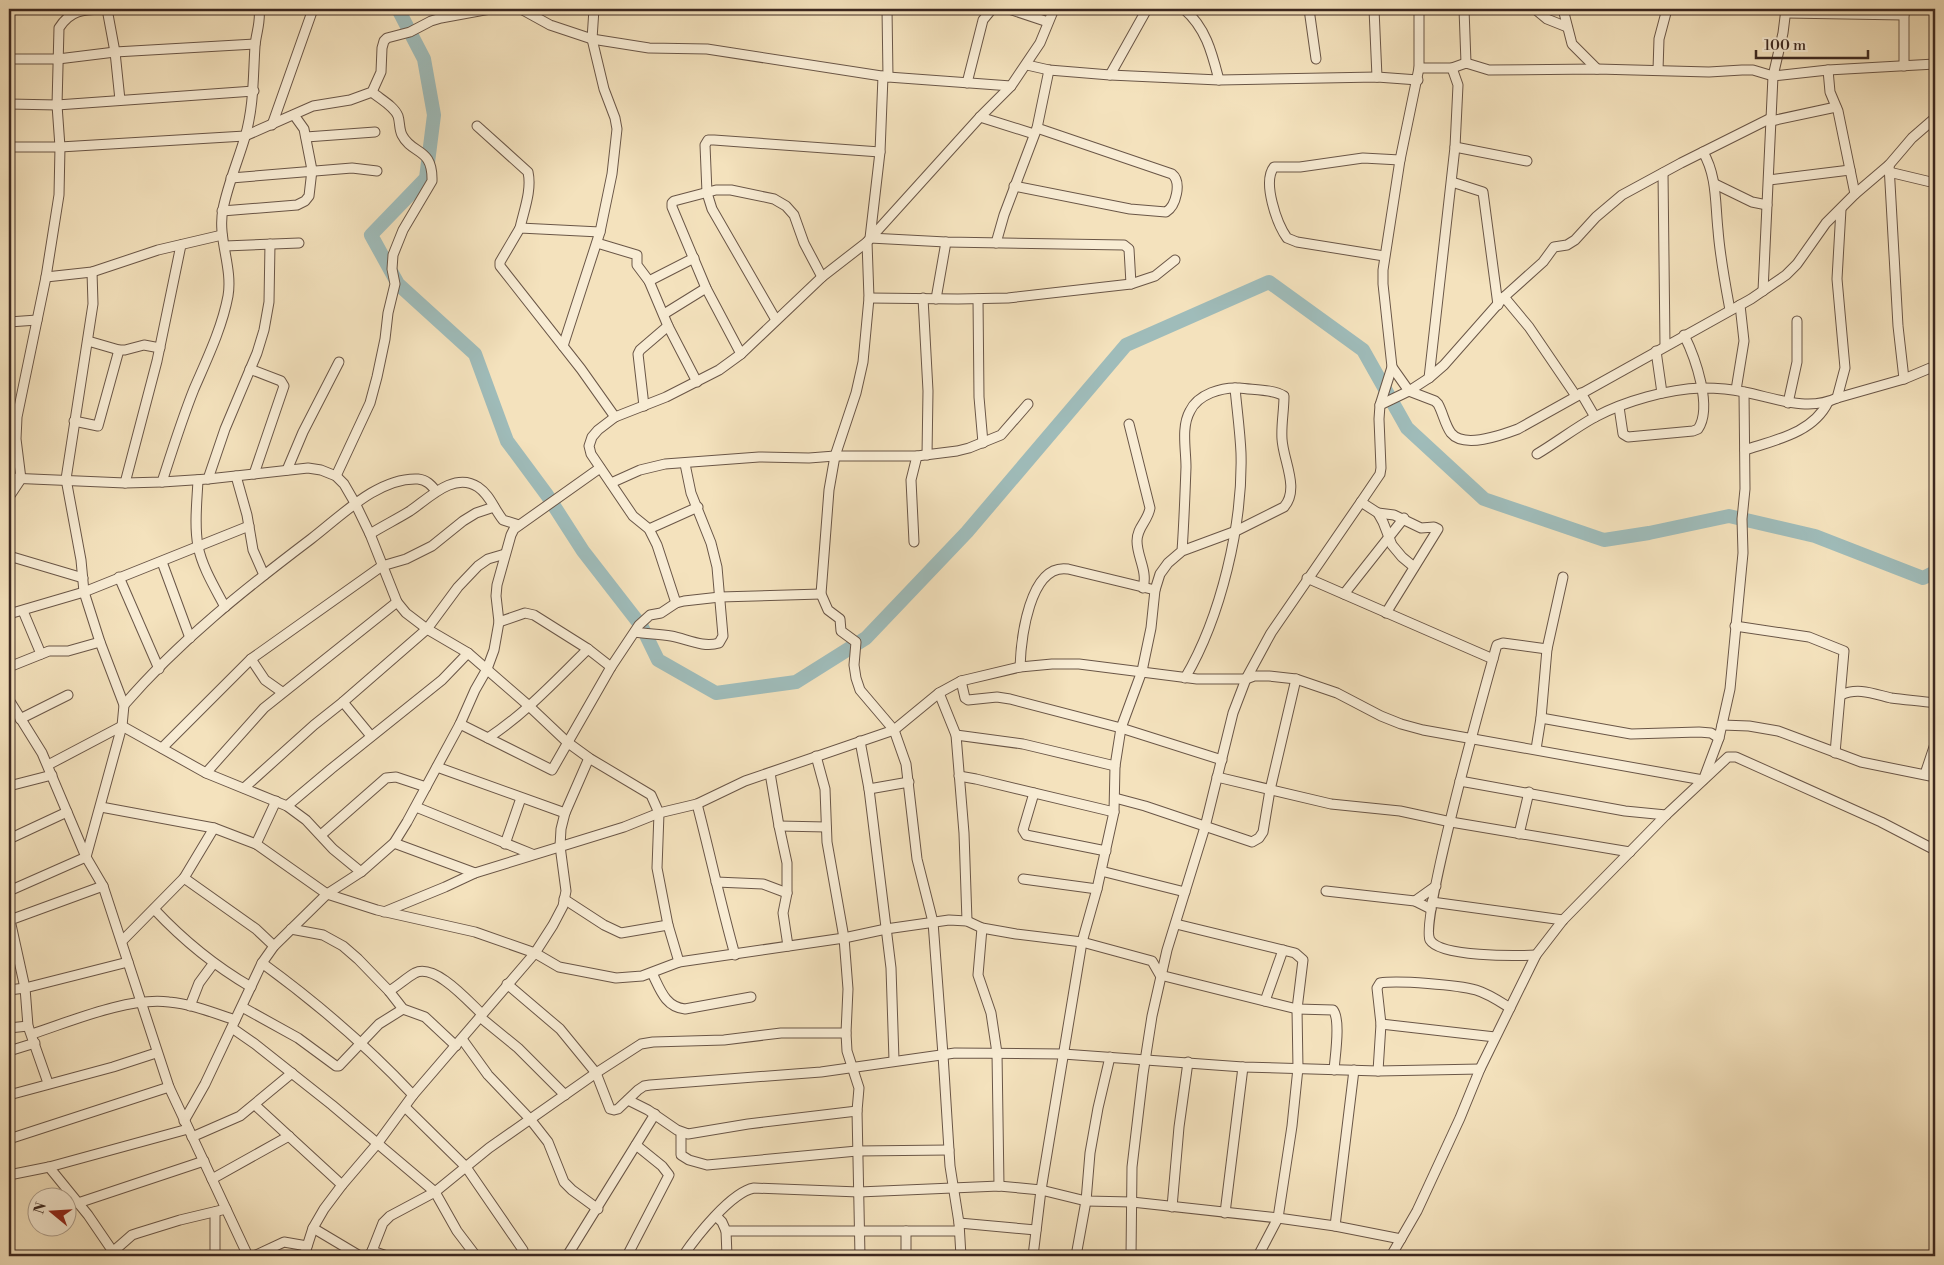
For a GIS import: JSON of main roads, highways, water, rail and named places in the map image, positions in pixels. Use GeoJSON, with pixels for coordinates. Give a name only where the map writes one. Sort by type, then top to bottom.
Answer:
{"type":"FeatureCollection","features":[{"type":"Feature","properties":{"kind":"waterway"},"geometry":{"type":"LineString","coordinates":[[398,9],[424,59],[434,115],[426,178],[371,235],[398,284],[475,354],[507,441],[547,495],[583,551],[642,627],[658,660],[716,693],[796,682],[866,638],[967,532],[1126,345],[1269,282],[1363,350],[1407,428],[1484,499],[1604,540],[1649,533],[1729,516],[1815,536],[1923,578],[1935,572]]}}]}
